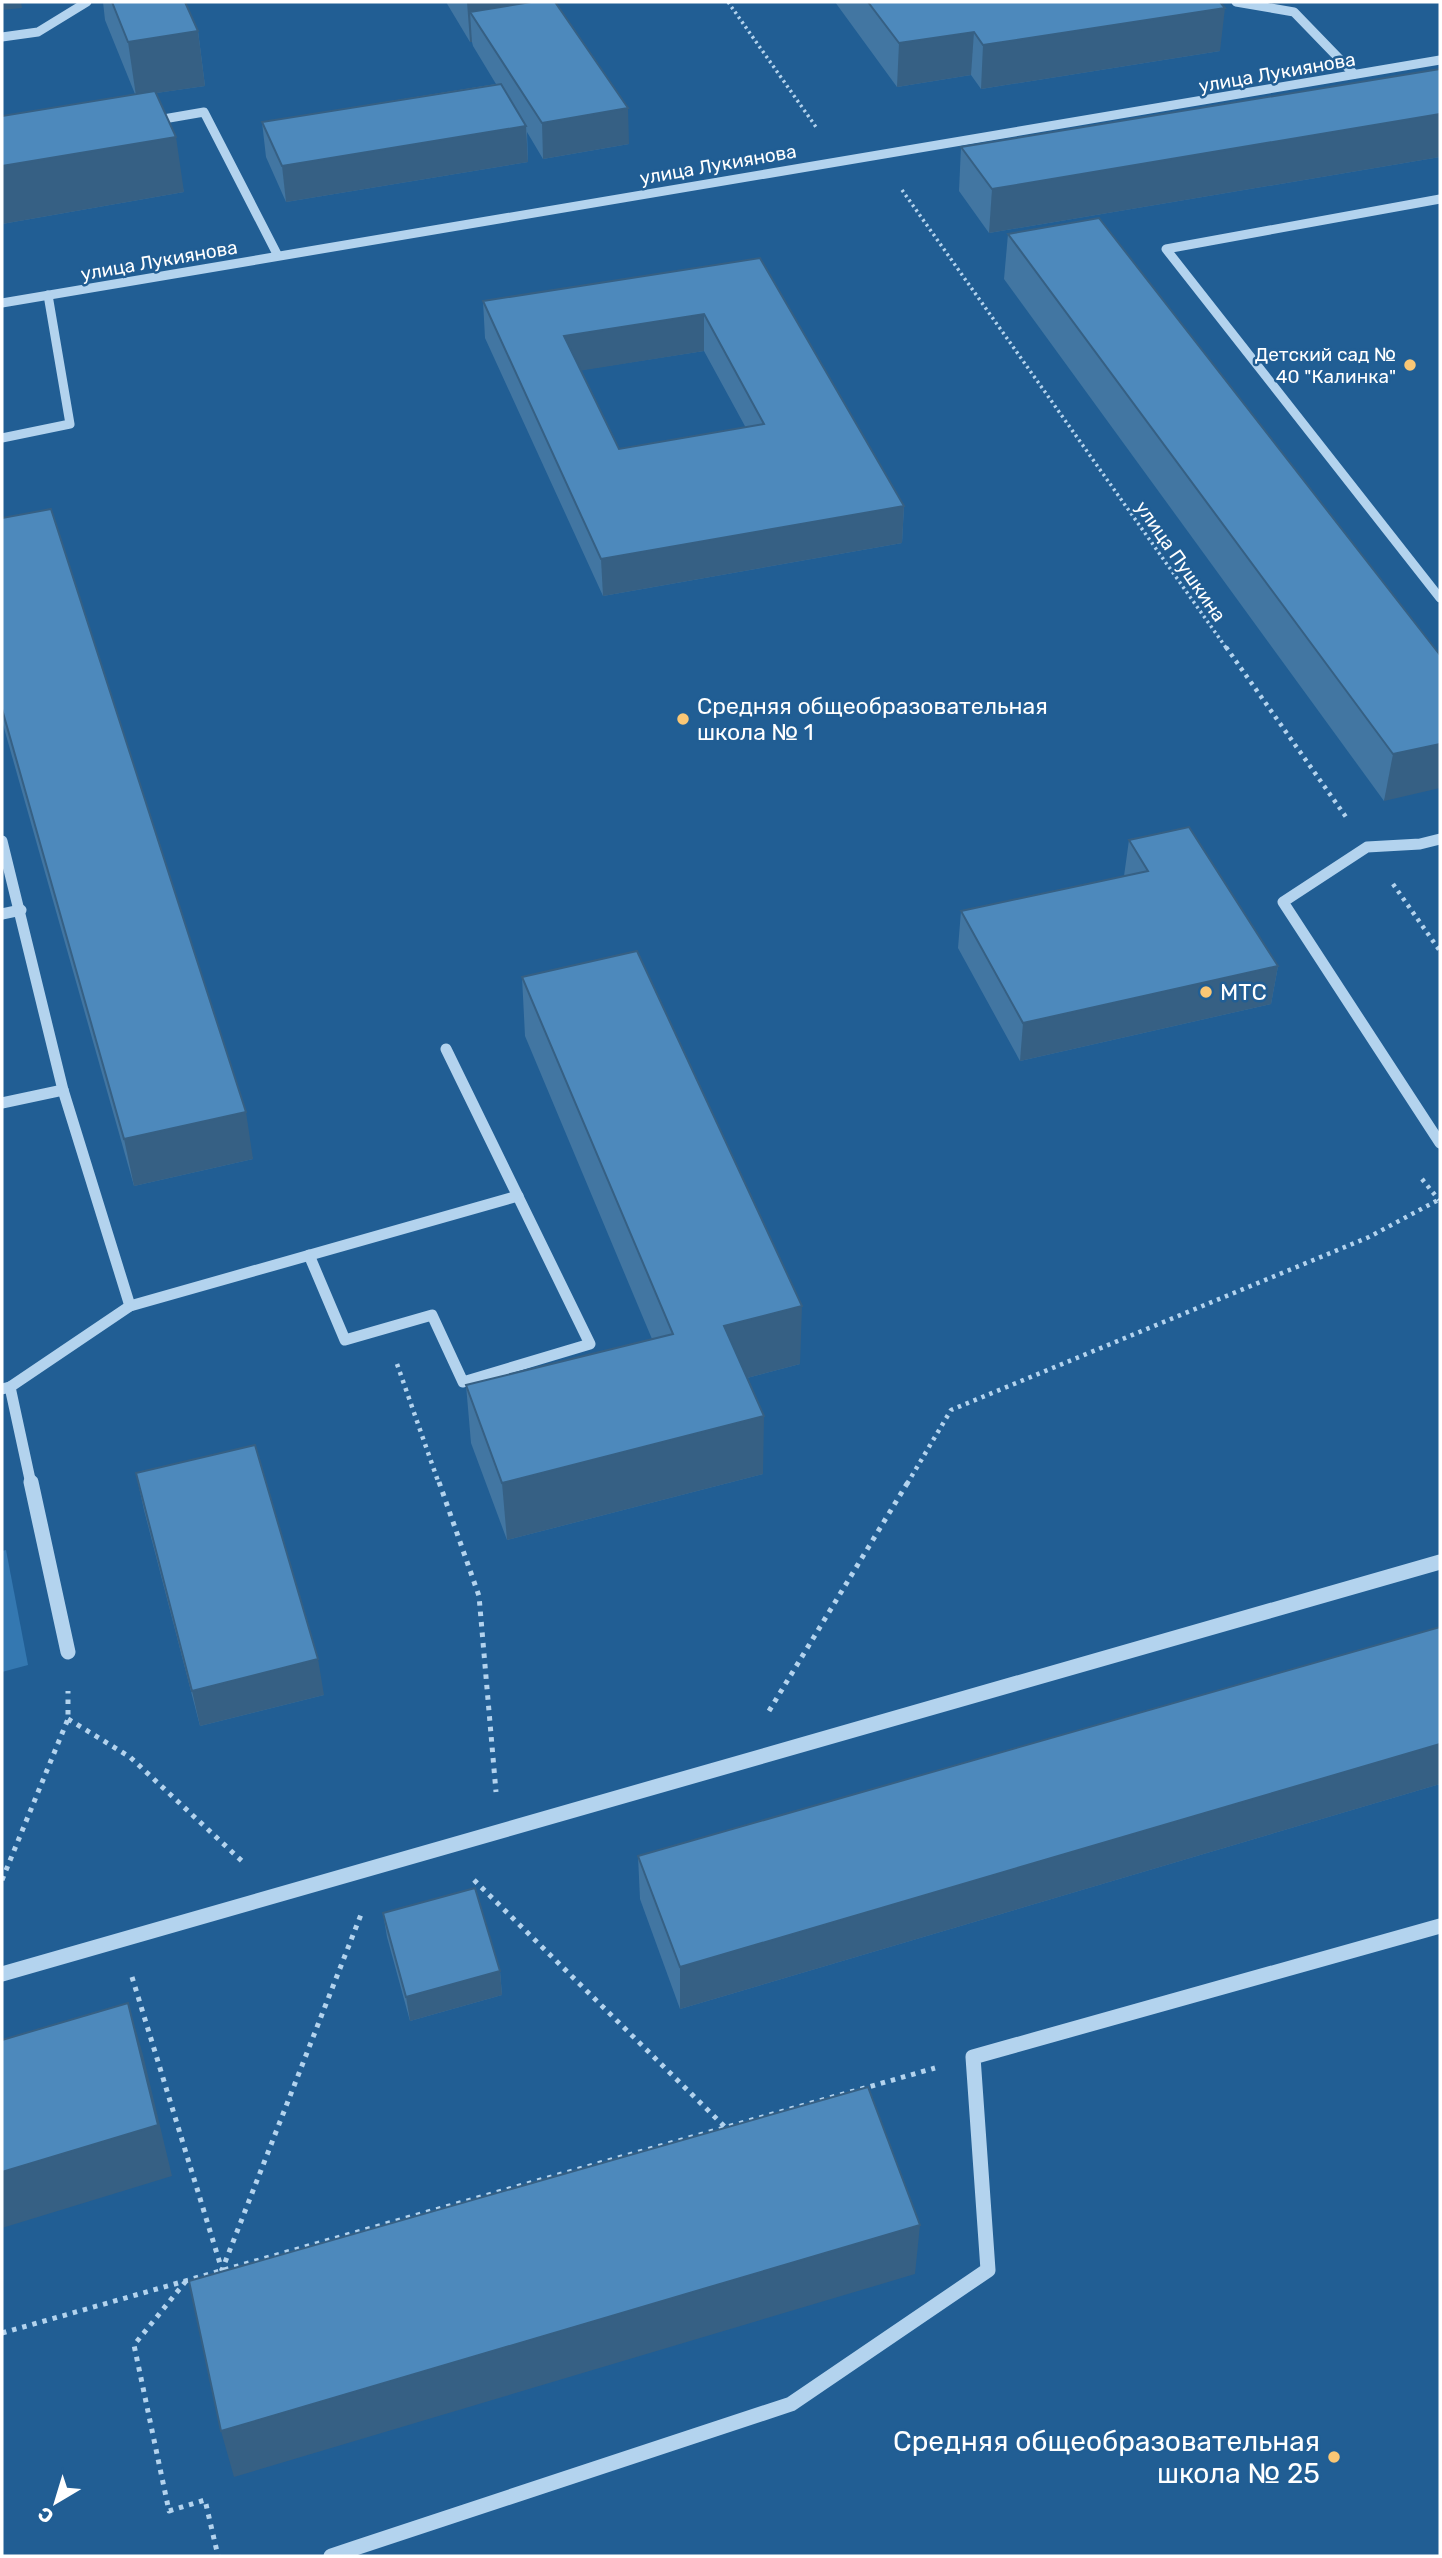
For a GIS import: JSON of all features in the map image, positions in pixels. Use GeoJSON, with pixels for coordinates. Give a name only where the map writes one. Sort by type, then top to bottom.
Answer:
{"type":"FeatureCollection","features":[{"type":"Feature","properties":{"kind":"street"},"geometry":{"type":"LineString","coordinates":[[2,37],[38,32],[87,2]]}},
{"type":"Feature","properties":{"kind":"street"},"geometry":{"type":"LineString","coordinates":[[1236,2],[1294,12],[1354,75]]}},
{"type":"Feature","properties":{"kind":"street","name":"улица Лукиянова"},"geometry":{"type":"LineString","coordinates":[[2,303],[277,254],[802,166],[967,142],[1440,60]]}},
{"type":"Feature","properties":{"kind":"street"},"geometry":{"type":"LineString","coordinates":[[137,124],[204,112],[277,254]]}},
{"type":"Feature","properties":{"kind":"street"},"geometry":{"type":"LineString","coordinates":[[1440,199],[1166,248],[1440,598]]}},
{"type":"Feature","properties":{"kind":"street"},"geometry":{"type":"LineString","coordinates":[[1440,839],[1420,844],[1367,847],[1283,902],[1440,1143]]}},
{"type":"Feature","properties":{"kind":"street"},"geometry":{"type":"LineString","coordinates":[[2,841],[22,910],[63,1090],[130,1306]]}},
{"type":"Feature","properties":{"kind":"street"},"geometry":{"type":"LineString","coordinates":[[2,914],[22,910]]}},
{"type":"Feature","properties":{"kind":"street"},"geometry":{"type":"LineString","coordinates":[[309,1255],[345,1340],[432,1315],[463,1382],[590,1344],[446,1049]]}},
{"type":"Feature","properties":{"kind":"street"},"geometry":{"type":"LineString","coordinates":[[2,1103],[63,1090]]}},
{"type":"Feature","properties":{"kind":"street"},"geometry":{"type":"LineString","coordinates":[[68,1652],[6,1388],[130,1306],[518,1196]]}},
{"type":"Feature","properties":{"kind":"street"},"geometry":{"type":"LineString","coordinates":[[2,1974],[1440,1563]]}},
{"type":"Feature","properties":{"kind":"street"},"geometry":{"type":"LineString","coordinates":[[331,2556],[792,2404],[988,2270],[973,2057],[1440,1926]]}},
{"type":"Feature","properties":{"kind":"lane"},"geometry":{"type":"LineString","coordinates":[[2,438],[70,424],[48,295]]}},
{"type":"Feature","properties":{"kind":"path"},"geometry":{"type":"LineString","coordinates":[[728,2],[817,129]]}},
{"type":"Feature","properties":{"kind":"path","name":"улица Пушкина"},"geometry":{"type":"LineString","coordinates":[[900,186],[1440,951]]}},
{"type":"Feature","properties":{"kind":"path"},"geometry":{"type":"LineString","coordinates":[[738,1763],[951,1410],[1369,1237],[1440,1199]]}},
{"type":"Feature","properties":{"kind":"path"},"geometry":{"type":"LineString","coordinates":[[385,1328],[479,1596],[500,1831]]}},
{"type":"Feature","properties":{"kind":"path"},"geometry":{"type":"LineString","coordinates":[[2,1880],[68,1719],[68,1652]]}},
{"type":"Feature","properties":{"kind":"path"},"geometry":{"type":"LineString","coordinates":[[68,1719],[130,1757],[278,1895]]}},
{"type":"Feature","properties":{"kind":"path"},"geometry":{"type":"LineString","coordinates":[[441,1848],[725,2127]]}},
{"type":"Feature","properties":{"kind":"path"},"geometry":{"type":"LineString","coordinates":[[222,2270],[380,1865]]}},
{"type":"Feature","properties":{"kind":"path"},"geometry":{"type":"LineString","coordinates":[[121,1940],[222,2270]]}},
{"type":"Feature","properties":{"kind":"path"},"geometry":{"type":"LineString","coordinates":[[2,2333],[973,2057]]}},
{"type":"Feature","properties":{"kind":"path"},"geometry":{"type":"LineString","coordinates":[[186,2280],[134,2345],[169,2511],[205,2500],[218,2556]]}},
{"type":"Feature","properties":{"kind":"shaded area"},"geometry":{"type":"Polygon","coordinates":[[[6,1550],[28,1665],[2,1672],[2,1551],[6,1550]]]}},
{"type":"Feature","properties":{"kind":"building"},"geometry":{"type":"Polygon","coordinates":[[[112,2],[185,2],[198,31],[128,42],[112,2]]]}},
{"type":"Feature","properties":{"kind":"building"},"geometry":{"type":"Polygon","coordinates":[[[531,2],[555,2],[628,108],[542,123],[470,12],[531,2]]]}},
{"type":"Feature","properties":{"kind":"building"},"geometry":{"type":"Polygon","coordinates":[[[868,2],[1220,2],[1225,8],[983,45],[974,32],[899,43],[868,2]]]}},
{"type":"Feature","properties":{"kind":"building"},"geometry":{"type":"Polygon","coordinates":[[[1440,69],[1440,114],[992,189],[961,147],[1440,69]]]}},
{"type":"Feature","properties":{"kind":"building"},"geometry":{"type":"Polygon","coordinates":[[[501,84],[526,126],[282,166],[262,122],[501,84]]]}},
{"type":"Feature","properties":{"kind":"building"},"geometry":{"type":"Polygon","coordinates":[[[155,91],[176,137],[2,166],[2,116],[155,91]]]}},
{"type":"Feature","properties":{"kind":"building"},"geometry":{"type":"Polygon","coordinates":[[[1099,218],[1440,655],[1440,744],[1393,754],[1008,234],[1099,218]]]}},
{"type":"Feature","properties":{"kind":"building"},"geometry":{"type":"Polygon","coordinates":[[[760,258],[904,506],[601,559],[483,301],[760,258]],[[704,314],[564,336],[619,449],[764,424],[704,314]]]}},
{"type":"Feature","properties":{"kind":"building"},"geometry":{"type":"Polygon","coordinates":[[[51,509],[246,1112],[124,1139],[2,709],[2,518],[51,509]]]}},
{"type":"Feature","properties":{"kind":"building"},"geometry":{"type":"Polygon","coordinates":[[[1189,827],[1278,966],[1023,1023],[961,911],[1148,871],[1129,840],[1189,827]]]}},
{"type":"Feature","properties":{"kind":"building"},"geometry":{"type":"Polygon","coordinates":[[[637,951],[802,1306],[724,1326],[764,1416],[502,1483],[466,1385],[673,1334],[522,977],[637,951]]]}},
{"type":"Feature","properties":{"kind":"building"},"geometry":{"type":"Polygon","coordinates":[[[255,1445],[318,1659],[192,1691],[136,1473],[255,1445]]]}},
{"type":"Feature","properties":{"kind":"building"},"geometry":{"type":"Polygon","coordinates":[[[1440,1627],[1440,1744],[680,1967],[638,1856],[1440,1627]]]}},
{"type":"Feature","properties":{"kind":"building"},"geometry":{"type":"Polygon","coordinates":[[[475,1888],[500,1971],[406,1997],[383,1913],[475,1888]]]}},
{"type":"Feature","properties":{"kind":"building"},"geometry":{"type":"Polygon","coordinates":[[[128,2003],[158,2125],[2,2172],[2,2040],[128,2003]]]}},
{"type":"Feature","properties":{"kind":"building"},"geometry":{"type":"Polygon","coordinates":[[[868,2087],[920,2225],[221,2431],[189,2281],[868,2087]]]}},
{"type":"Feature","properties":{"kind":"place","name":"Детский сад № 40 \"Калинка\""},"geometry":{"type":"Point","coordinates":[1410,365]}},
{"type":"Feature","properties":{"kind":"place","name":"Средняя общеобразовательная школа № 1"},"geometry":{"type":"Point","coordinates":[683,719]}},
{"type":"Feature","properties":{"kind":"place","name":"МТС"},"geometry":{"type":"Point","coordinates":[1206,992]}},
{"type":"Feature","properties":{"kind":"place","name":"Средняя общеобразовательная школа № 25"},"geometry":{"type":"Point","coordinates":[1334,2457]}}]}
